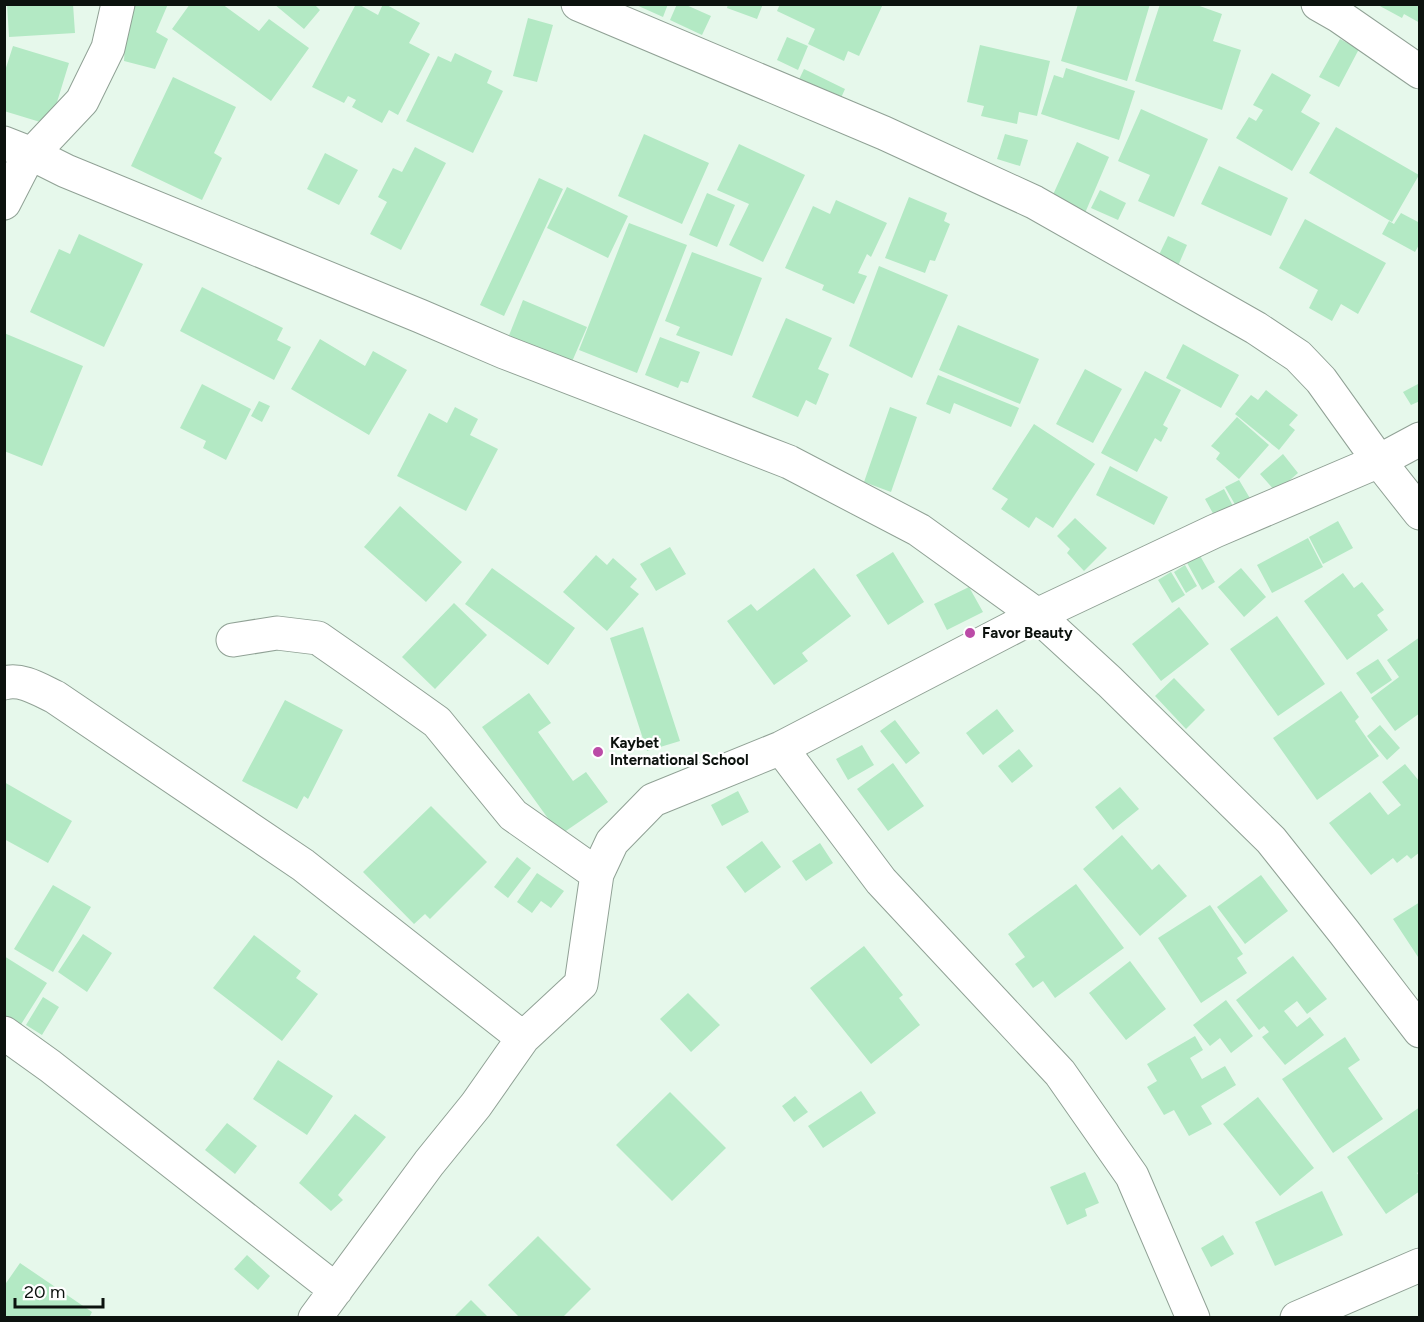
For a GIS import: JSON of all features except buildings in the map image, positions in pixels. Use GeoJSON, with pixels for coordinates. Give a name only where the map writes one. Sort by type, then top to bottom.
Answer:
{"type":"FeatureCollection","features":[{"type":"Feature","properties":{"kind":"street"},"geometry":{"type":"LineString","coordinates":[[18,149],[82,101],[108,48],[118,4]]}},
{"type":"Feature","properties":{"kind":"street"},"geometry":{"type":"LineString","coordinates":[[578,4],[884,133],[1034,202],[1246,323],[1298,356],[1322,380],[1419,513]]}},
{"type":"Feature","properties":{"kind":"street"},"geometry":{"type":"LineString","coordinates":[[1318,4],[1419,72]]}},
{"type":"Feature","properties":{"kind":"street"},"geometry":{"type":"LineString","coordinates":[[4,204],[23,166],[18,149]]}},
{"type":"Feature","properties":{"kind":"street"},"geometry":{"type":"LineString","coordinates":[[18,149],[504,352],[789,462],[919,530],[1037,615],[1110,682],[1271,840],[1419,1031]]}},
{"type":"Feature","properties":{"kind":"street"},"geometry":{"type":"LineString","coordinates":[[315,1317],[476,1105],[523,1038],[581,984],[597,874],[612,842],[653,800],[781,748],[1037,615],[1215,531],[1379,461],[1419,440]]}},
{"type":"Feature","properties":{"kind":"street"},"geometry":{"type":"LineString","coordinates":[[233,640],[277,633],[318,638],[437,722],[513,815],[597,874]]}},
{"type":"Feature","properties":{"kind":"street"},"geometry":{"type":"LineString","coordinates":[[4,683],[11,681],[28,685],[55,697],[303,865],[523,1038]]}},
{"type":"Feature","properties":{"kind":"street"},"geometry":{"type":"LineString","coordinates":[[781,748],[881,881],[1060,1073],[1132,1176],[1193,1317]]}},
{"type":"Feature","properties":{"kind":"street"},"geometry":{"type":"LineString","coordinates":[[4,1033],[50,1065],[336,1290]]}},
{"type":"Feature","properties":{"kind":"street"},"geometry":{"type":"LineString","coordinates":[[1297,1317],[1419,1265]]}},
{"type":"Feature","properties":{"kind":"place","name":"Favor Beauty"},"geometry":{"type":"Point","coordinates":[970,633]}},
{"type":"Feature","properties":{"kind":"place","name":"Kaybet International School"},"geometry":{"type":"Point","coordinates":[598,752]}}]}
